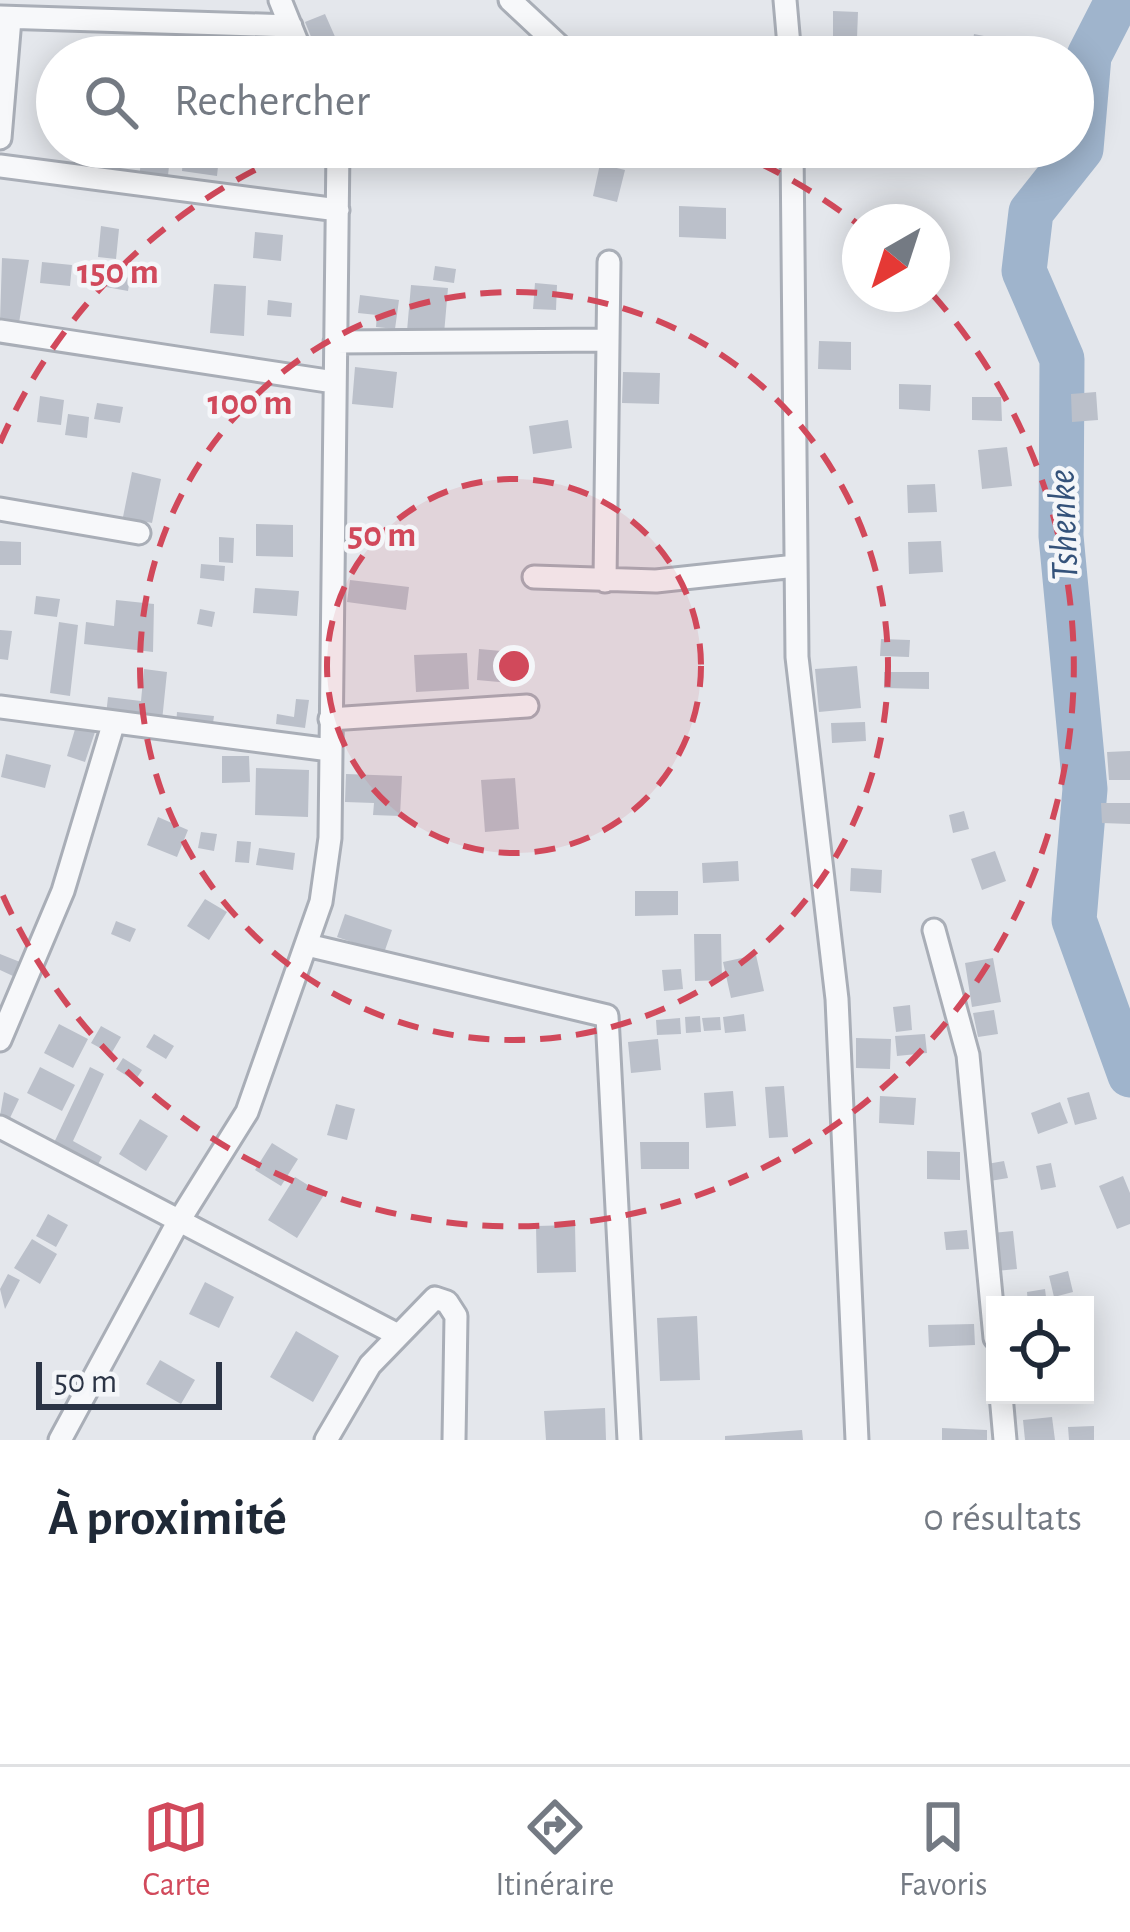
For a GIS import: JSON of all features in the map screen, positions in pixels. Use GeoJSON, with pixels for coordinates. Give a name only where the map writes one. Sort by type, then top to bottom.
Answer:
{"type":"FeatureCollection","features":[{"type":"Feature","properties":{"kind":"street"},"geometry":{"type":"LineString","coordinates":[[280,0],[295,36]]}},
{"type":"Feature","properties":{"kind":"street"},"geometry":{"type":"LineString","coordinates":[[510,0],[549,36]]}},
{"type":"Feature","properties":{"kind":"street"},"geometry":{"type":"LineString","coordinates":[[785,0],[788,36]]}},
{"type":"Feature","properties":{"kind":"street"},"geometry":{"type":"LineString","coordinates":[[0,138],[5,18],[291,26]]}},
{"type":"Feature","properties":{"kind":"street"},"geometry":{"type":"LineString","coordinates":[[0,166],[338,210]]}},
{"type":"Feature","properties":{"kind":"street"},"geometry":{"type":"LineString","coordinates":[[60,1440],[177,1224],[247,1112],[321,902],[330,838],[338,168]]}},
{"type":"Feature","properties":{"kind":"street"},"geometry":{"type":"LineString","coordinates":[[792,168],[797,656],[837,999],[857,1440]]}},
{"type":"Feature","properties":{"kind":"street"},"geometry":{"type":"LineString","coordinates":[[605,581],[609,262]]}},
{"type":"Feature","properties":{"kind":"street"},"geometry":{"type":"LineString","coordinates":[[0,331],[334,382]]}},
{"type":"Feature","properties":{"kind":"street"},"geometry":{"type":"LineString","coordinates":[[335,342],[608,340]]}},
{"type":"Feature","properties":{"kind":"street"},"geometry":{"type":"LineString","coordinates":[[0,509],[139,532]]}},
{"type":"Feature","properties":{"kind":"street"},"geometry":{"type":"LineString","coordinates":[[534,577],[605,581],[796,566]]}},
{"type":"Feature","properties":{"kind":"street"},"geometry":{"type":"LineString","coordinates":[[330,719],[527,706]]}},
{"type":"Feature","properties":{"kind":"street"},"geometry":{"type":"LineString","coordinates":[[0,707],[330,750]]}},
{"type":"Feature","properties":{"kind":"street"},"geometry":{"type":"LineString","coordinates":[[0,1040],[63,891],[113,725]]}},
{"type":"Feature","properties":{"kind":"street"},"geometry":{"type":"LineString","coordinates":[[934,930],[968,1054],[991,1296]]}},
{"type":"Feature","properties":{"kind":"street"},"geometry":{"type":"LineString","coordinates":[[307,945],[608,1016],[629,1440]]}},
{"type":"Feature","properties":{"kind":"street"},"geometry":{"type":"LineString","coordinates":[[0,1127],[177,1224],[396,1334]]}},
{"type":"Feature","properties":{"kind":"street"},"geometry":{"type":"LineString","coordinates":[[326,1440],[346,1400],[396,1334],[435,1298],[453,1308],[454,1440]]}},
{"type":"Feature","properties":{"kind":"street"},"geometry":{"type":"LineString","coordinates":[[1002,1404],[1005,1440]]}},
{"type":"Feature","properties":{"kind":"building"},"geometry":{"type":"Polygon","coordinates":[[[833,11],[858,12],[857,36],[833,36],[833,11]]]}},
{"type":"Feature","properties":{"kind":"building"},"geometry":{"type":"Polygon","coordinates":[[[325,14],[335,36],[311,36],[305,22],[325,14]]]}},
{"type":"Feature","properties":{"kind":"building"},"geometry":{"type":"Polygon","coordinates":[[[140,168],[169,168],[167,185],[139,182],[140,168]]]}},
{"type":"Feature","properties":{"kind":"building"},"geometry":{"type":"Polygon","coordinates":[[[182,168],[218,168],[217,176],[182,168]]]}},
{"type":"Feature","properties":{"kind":"building"},"geometry":{"type":"Polygon","coordinates":[[[599,168],[625,170],[617,202],[593,196],[599,168]]]}},
{"type":"Feature","properties":{"kind":"building"},"geometry":{"type":"Polygon","coordinates":[[[679,206],[726,208],[726,239],[679,237],[679,206]]]}},
{"type":"Feature","properties":{"kind":"building"},"geometry":{"type":"Polygon","coordinates":[[[101,226],[119,229],[116,259],[98,257],[101,226]]]}},
{"type":"Feature","properties":{"kind":"building"},"geometry":{"type":"Polygon","coordinates":[[[255,232],[283,235],[281,261],[253,258],[255,232]]]}},
{"type":"Feature","properties":{"kind":"building"},"geometry":{"type":"Polygon","coordinates":[[[2,258],[29,260],[19,323],[0,321],[2,258]]]}},
{"type":"Feature","properties":{"kind":"building"},"geometry":{"type":"Polygon","coordinates":[[[42,262],[72,265],[70,286],[40,283],[42,262]]]}},
{"type":"Feature","properties":{"kind":"building"},"geometry":{"type":"Polygon","coordinates":[[[435,266],[456,269],[454,283],[433,280],[435,266]]]}},
{"type":"Feature","properties":{"kind":"building"},"geometry":{"type":"Polygon","coordinates":[[[97,272],[130,278],[128,291],[95,285],[97,272]]]}},
{"type":"Feature","properties":{"kind":"building"},"geometry":{"type":"Polygon","coordinates":[[[535,283],[557,285],[556,310],[533,309],[535,283]]]}},
{"type":"Feature","properties":{"kind":"building"},"geometry":{"type":"Polygon","coordinates":[[[214,284],[246,286],[244,336],[210,333],[214,284]]]}},
{"type":"Feature","properties":{"kind":"building"},"geometry":{"type":"Polygon","coordinates":[[[411,285],[448,288],[444,334],[407,331],[411,285]]]}},
{"type":"Feature","properties":{"kind":"building"},"geometry":{"type":"Polygon","coordinates":[[[360,295],[399,300],[395,329],[376,327],[377,315],[358,313],[360,295]]]}},
{"type":"Feature","properties":{"kind":"building"},"geometry":{"type":"Polygon","coordinates":[[[268,300],[292,303],[291,317],[267,315],[268,300]]]}},
{"type":"Feature","properties":{"kind":"building"},"geometry":{"type":"Polygon","coordinates":[[[819,341],[851,342],[851,370],[818,369],[819,341]]]}},
{"type":"Feature","properties":{"kind":"building"},"geometry":{"type":"Polygon","coordinates":[[[355,367],[397,372],[393,408],[352,404],[355,367]]]}},
{"type":"Feature","properties":{"kind":"building"},"geometry":{"type":"Polygon","coordinates":[[[623,372],[660,373],[659,404],[622,403],[623,372]]]}},
{"type":"Feature","properties":{"kind":"building"},"geometry":{"type":"Polygon","coordinates":[[[899,384],[931,385],[930,411],[899,409],[899,384]]]}},
{"type":"Feature","properties":{"kind":"building"},"geometry":{"type":"Polygon","coordinates":[[[1096,392],[1098,420],[1072,422],[1071,394],[1096,392]]]}},
{"type":"Feature","properties":{"kind":"building"},"geometry":{"type":"Polygon","coordinates":[[[40,396],[64,400],[61,425],[37,422],[40,396]]]}},
{"type":"Feature","properties":{"kind":"building"},"geometry":{"type":"Polygon","coordinates":[[[972,397],[1001,397],[1002,421],[972,420],[972,397]]]}},
{"type":"Feature","properties":{"kind":"building"},"geometry":{"type":"Polygon","coordinates":[[[97,403],[123,407],[120,423],[94,419],[97,403]]]}},
{"type":"Feature","properties":{"kind":"building"},"geometry":{"type":"Polygon","coordinates":[[[68,414],[89,417],[87,438],[65,435],[68,414]]]}},
{"type":"Feature","properties":{"kind":"building"},"geometry":{"type":"Polygon","coordinates":[[[568,420],[572,448],[533,454],[529,426],[568,420]]]}},
{"type":"Feature","properties":{"kind":"building"},"geometry":{"type":"Polygon","coordinates":[[[1007,447],[1012,486],[982,489],[978,450],[1007,447]]]}},
{"type":"Feature","properties":{"kind":"building"},"geometry":{"type":"Polygon","coordinates":[[[132,472],[161,479],[152,523],[123,517],[132,472]]]}},
{"type":"Feature","properties":{"kind":"building"},"geometry":{"type":"Polygon","coordinates":[[[935,484],[937,512],[908,513],[907,485],[935,484]]]}},
{"type":"Feature","properties":{"kind":"building"},"geometry":{"type":"Polygon","coordinates":[[[256,524],[293,525],[293,557],[256,556],[256,524]]]}},
{"type":"Feature","properties":{"kind":"building"},"geometry":{"type":"Polygon","coordinates":[[[219,537],[234,538],[233,563],[219,562],[219,537]]]}},
{"type":"Feature","properties":{"kind":"building"},"geometry":{"type":"Polygon","coordinates":[[[0,541],[21,542],[21,565],[0,565],[0,541]]]}},
{"type":"Feature","properties":{"kind":"building"},"geometry":{"type":"Polygon","coordinates":[[[941,541],[943,572],[909,574],[908,542],[941,541]]]}},
{"type":"Feature","properties":{"kind":"building"},"geometry":{"type":"Polygon","coordinates":[[[201,564],[225,566],[224,581],[200,578],[201,564]]]}},
{"type":"Feature","properties":{"kind":"building"},"geometry":{"type":"Polygon","coordinates":[[[350,580],[409,587],[406,610],[347,602],[350,580]]]}},
{"type":"Feature","properties":{"kind":"building"},"geometry":{"type":"Polygon","coordinates":[[[255,588],[299,591],[297,616],[253,613],[255,588]]]}},
{"type":"Feature","properties":{"kind":"building"},"geometry":{"type":"Polygon","coordinates":[[[36,596],[60,599],[57,617],[34,614],[36,596]]]}},
{"type":"Feature","properties":{"kind":"building"},"geometry":{"type":"Polygon","coordinates":[[[116,600],[154,604],[153,652],[84,644],[86,622],[114,626],[116,600]]]}},
{"type":"Feature","properties":{"kind":"building"},"geometry":{"type":"Polygon","coordinates":[[[200,609],[215,612],[212,627],[197,624],[200,609]]]}},
{"type":"Feature","properties":{"kind":"building"},"geometry":{"type":"Polygon","coordinates":[[[59,622],[78,625],[70,696],[50,693],[59,622]]]}},
{"type":"Feature","properties":{"kind":"building"},"geometry":{"type":"Polygon","coordinates":[[[0,630],[12,631],[8,660],[0,659],[0,630]]]}},
{"type":"Feature","properties":{"kind":"building"},"geometry":{"type":"Polygon","coordinates":[[[881,639],[910,640],[909,657],[880,656],[881,639]]]}},
{"type":"Feature","properties":{"kind":"building"},"geometry":{"type":"Polygon","coordinates":[[[479,649],[525,653],[522,684],[477,680],[479,649]]]}},
{"type":"Feature","properties":{"kind":"building"},"geometry":{"type":"Polygon","coordinates":[[[467,653],[469,689],[416,692],[414,655],[467,653]]]}},
{"type":"Feature","properties":{"kind":"building"},"geometry":{"type":"Polygon","coordinates":[[[857,666],[861,708],[819,712],[815,669],[857,666]]]}},
{"type":"Feature","properties":{"kind":"building"},"geometry":{"type":"Polygon","coordinates":[[[144,669],[167,672],[162,721],[106,715],[108,697],[141,701],[144,669]]]}},
{"type":"Feature","properties":{"kind":"building"},"geometry":{"type":"Polygon","coordinates":[[[884,672],[929,672],[929,689],[884,688],[884,672]]]}},
{"type":"Feature","properties":{"kind":"building"},"geometry":{"type":"Polygon","coordinates":[[[296,699],[309,700],[305,728],[276,724],[277,714],[294,717],[296,699]]]}},
{"type":"Feature","properties":{"kind":"building"},"geometry":{"type":"Polygon","coordinates":[[[177,712],[214,716],[212,730],[176,726],[177,712]]]}},
{"type":"Feature","properties":{"kind":"building"},"geometry":{"type":"Polygon","coordinates":[[[865,722],[866,741],[832,743],[831,723],[865,722]]]}},
{"type":"Feature","properties":{"kind":"building"},"geometry":{"type":"Polygon","coordinates":[[[76,726],[95,732],[85,762],[67,756],[76,726]]]}},
{"type":"Feature","properties":{"kind":"building"},"geometry":{"type":"Polygon","coordinates":[[[1130,751],[1130,780],[1109,780],[1107,752],[1130,751]]]}},
{"type":"Feature","properties":{"kind":"building"},"geometry":{"type":"Polygon","coordinates":[[[6,754],[51,765],[45,788],[1,777],[6,754]]]}},
{"type":"Feature","properties":{"kind":"building"},"geometry":{"type":"Polygon","coordinates":[[[222,756],[249,756],[250,782],[222,783],[222,756]]]}},
{"type":"Feature","properties":{"kind":"building"},"geometry":{"type":"Polygon","coordinates":[[[256,768],[309,770],[308,817],[255,815],[256,768]]]}},
{"type":"Feature","properties":{"kind":"building"},"geometry":{"type":"Polygon","coordinates":[[[346,774],[402,776],[400,816],[373,815],[374,803],[345,802],[346,774]]]}},
{"type":"Feature","properties":{"kind":"building"},"geometry":{"type":"Polygon","coordinates":[[[515,778],[519,829],[485,832],[481,780],[515,778]]]}},
{"type":"Feature","properties":{"kind":"building"},"geometry":{"type":"Polygon","coordinates":[[[1101,803],[1130,803],[1130,824],[1102,823],[1101,803]]]}},
{"type":"Feature","properties":{"kind":"building"},"geometry":{"type":"Polygon","coordinates":[[[964,811],[969,829],[953,833],[949,815],[964,811]]]}},
{"type":"Feature","properties":{"kind":"building"},"geometry":{"type":"Polygon","coordinates":[[[158,817],[188,830],[177,857],[147,845],[158,817]]]}},
{"type":"Feature","properties":{"kind":"building"},"geometry":{"type":"Polygon","coordinates":[[[201,832],[217,834],[214,851],[198,848],[201,832]]]}},
{"type":"Feature","properties":{"kind":"building"},"geometry":{"type":"Polygon","coordinates":[[[237,841],[251,842],[249,863],[235,862],[237,841]]]}},
{"type":"Feature","properties":{"kind":"building"},"geometry":{"type":"Polygon","coordinates":[[[259,848],[295,853],[293,870],[256,865],[259,848]]]}},
{"type":"Feature","properties":{"kind":"building"},"geometry":{"type":"Polygon","coordinates":[[[995,851],[1006,881],[982,890],[971,859],[995,851]]]}},
{"type":"Feature","properties":{"kind":"building"},"geometry":{"type":"Polygon","coordinates":[[[738,861],[739,881],[703,883],[702,863],[738,861]]]}},
{"type":"Feature","properties":{"kind":"building"},"geometry":{"type":"Polygon","coordinates":[[[851,868],[882,870],[881,893],[850,891],[851,868]]]}},
{"type":"Feature","properties":{"kind":"building"},"geometry":{"type":"Polygon","coordinates":[[[635,891],[678,891],[678,915],[635,916],[635,891]]]}},
{"type":"Feature","properties":{"kind":"building"},"geometry":{"type":"Polygon","coordinates":[[[205,899],[227,912],[209,940],[187,926],[205,899]]]}},
{"type":"Feature","properties":{"kind":"building"},"geometry":{"type":"Polygon","coordinates":[[[345,914],[392,930],[384,953],[337,937],[345,914]]]}},
{"type":"Feature","properties":{"kind":"building"},"geometry":{"type":"Polygon","coordinates":[[[116,921],[136,929],[130,942],[111,934],[116,921]]]}},
{"type":"Feature","properties":{"kind":"building"},"geometry":{"type":"Polygon","coordinates":[[[694,934],[721,934],[722,980],[695,981],[694,934]]]}},
{"type":"Feature","properties":{"kind":"building"},"geometry":{"type":"Polygon","coordinates":[[[0,954],[20,962],[13,976],[0,970],[0,954]]]}},
{"type":"Feature","properties":{"kind":"building"},"geometry":{"type":"Polygon","coordinates":[[[756,955],[764,991],[731,998],[723,962],[756,955]]]}},
{"type":"Feature","properties":{"kind":"building"},"geometry":{"type":"Polygon","coordinates":[[[993,958],[1001,1002],[972,1007],[965,963],[993,958]]]}},
{"type":"Feature","properties":{"kind":"building"},"geometry":{"type":"Polygon","coordinates":[[[681,969],[683,989],[664,991],[662,970],[681,969]]]}},
{"type":"Feature","properties":{"kind":"building"},"geometry":{"type":"Polygon","coordinates":[[[910,1005],[912,1030],[896,1032],[893,1007],[910,1005]]]}},
{"type":"Feature","properties":{"kind":"building"},"geometry":{"type":"Polygon","coordinates":[[[994,1010],[998,1034],[978,1037],[973,1013],[994,1010]]]}},
{"type":"Feature","properties":{"kind":"building"},"geometry":{"type":"Polygon","coordinates":[[[744,1014],[746,1031],[725,1033],[723,1017],[744,1014]]]}},
{"type":"Feature","properties":{"kind":"building"},"geometry":{"type":"Polygon","coordinates":[[[700,1016],[701,1032],[686,1033],[685,1017],[700,1016]]]}},
{"type":"Feature","properties":{"kind":"building"},"geometry":{"type":"Polygon","coordinates":[[[720,1017],[721,1030],[704,1031],[702,1018],[720,1017]]]}},
{"type":"Feature","properties":{"kind":"building"},"geometry":{"type":"Polygon","coordinates":[[[680,1018],[681,1034],[657,1035],[656,1020],[680,1018]]]}},
{"type":"Feature","properties":{"kind":"building"},"geometry":{"type":"Polygon","coordinates":[[[59,1024],[88,1039],[73,1068],[44,1053],[59,1024]]]}},
{"type":"Feature","properties":{"kind":"building"},"geometry":{"type":"Polygon","coordinates":[[[101,1026],[121,1037],[111,1054],[91,1043],[101,1026]]]}},
{"type":"Feature","properties":{"kind":"building"},"geometry":{"type":"Polygon","coordinates":[[[154,1034],[174,1046],[166,1059],[146,1047],[154,1034]]]}},
{"type":"Feature","properties":{"kind":"building"},"geometry":{"type":"Polygon","coordinates":[[[925,1034],[927,1053],[897,1056],[895,1036],[925,1034]]]}},
{"type":"Feature","properties":{"kind":"building"},"geometry":{"type":"Polygon","coordinates":[[[856,1038],[891,1039],[890,1069],[856,1068],[856,1038]]]}},
{"type":"Feature","properties":{"kind":"building"},"geometry":{"type":"Polygon","coordinates":[[[658,1039],[661,1070],[631,1073],[628,1042],[658,1039]]]}},
{"type":"Feature","properties":{"kind":"building"},"geometry":{"type":"Polygon","coordinates":[[[123,1058],[142,1070],[135,1081],[116,1069],[123,1058]]]}},
{"type":"Feature","properties":{"kind":"building"},"geometry":{"type":"Polygon","coordinates":[[[40,1067],[75,1085],[62,1111],[27,1093],[40,1067]]]}},
{"type":"Feature","properties":{"kind":"building"},"geometry":{"type":"Polygon","coordinates":[[[90,1067],[104,1074],[73,1141],[102,1157],[94,1172],[51,1149],[90,1067]]]}},
{"type":"Feature","properties":{"kind":"building"},"geometry":{"type":"Polygon","coordinates":[[[784,1086],[788,1137],[769,1138],[765,1087],[784,1086]]]}},
{"type":"Feature","properties":{"kind":"building"},"geometry":{"type":"Polygon","coordinates":[[[733,1091],[736,1126],[706,1128],[704,1093],[733,1091]]]}},
{"type":"Feature","properties":{"kind":"building"},"geometry":{"type":"Polygon","coordinates":[[[4,1092],[19,1099],[9,1120],[0,1116],[4,1092]]]}},
{"type":"Feature","properties":{"kind":"building"},"geometry":{"type":"Polygon","coordinates":[[[1089,1092],[1097,1119],[1075,1125],[1067,1098],[1089,1092]]]}},
{"type":"Feature","properties":{"kind":"building"},"geometry":{"type":"Polygon","coordinates":[[[880,1096],[916,1098],[914,1125],[879,1123],[880,1096]]]}},
{"type":"Feature","properties":{"kind":"building"},"geometry":{"type":"Polygon","coordinates":[[[1060,1102],[1068,1123],[1038,1134],[1031,1113],[1060,1102]]]}},
{"type":"Feature","properties":{"kind":"building"},"geometry":{"type":"Polygon","coordinates":[[[336,1104],[355,1109],[347,1140],[327,1135],[336,1104]]]}},
{"type":"Feature","properties":{"kind":"building"},"geometry":{"type":"Polygon","coordinates":[[[140,1119],[168,1136],[146,1171],[119,1154],[140,1119]]]}},
{"type":"Feature","properties":{"kind":"building"},"geometry":{"type":"Polygon","coordinates":[[[640,1142],[689,1142],[689,1169],[641,1169],[640,1142]]]}},
{"type":"Feature","properties":{"kind":"building"},"geometry":{"type":"Polygon","coordinates":[[[272,1143],[298,1159],[281,1186],[255,1170],[272,1143]]]}},
{"type":"Feature","properties":{"kind":"building"},"geometry":{"type":"Polygon","coordinates":[[[927,1151],[960,1152],[960,1180],[927,1179],[927,1151]]]}},
{"type":"Feature","properties":{"kind":"building"},"geometry":{"type":"Polygon","coordinates":[[[1004,1161],[1008,1178],[990,1181],[987,1164],[1004,1161]]]}},
{"type":"Feature","properties":{"kind":"building"},"geometry":{"type":"Polygon","coordinates":[[[1051,1163],[1056,1187],[1041,1190],[1036,1166],[1051,1163]]]}},
{"type":"Feature","properties":{"kind":"building"},"geometry":{"type":"Polygon","coordinates":[[[1123,1176],[1130,1193],[1130,1224],[1117,1229],[1099,1186],[1123,1176]]]}},
{"type":"Feature","properties":{"kind":"building"},"geometry":{"type":"Polygon","coordinates":[[[295,1177],[324,1195],[297,1238],[268,1220],[295,1177]]]}},
{"type":"Feature","properties":{"kind":"building"},"geometry":{"type":"Polygon","coordinates":[[[48,1214],[68,1225],[56,1247],[36,1236],[48,1214]]]}},
{"type":"Feature","properties":{"kind":"building"},"geometry":{"type":"Polygon","coordinates":[[[575,1225],[576,1272],[537,1273],[536,1226],[575,1225]]]}},
{"type":"Feature","properties":{"kind":"building"},"geometry":{"type":"Polygon","coordinates":[[[967,1230],[969,1249],[946,1250],[944,1232],[967,1230]]]}},
{"type":"Feature","properties":{"kind":"building"},"geometry":{"type":"Polygon","coordinates":[[[1013,1231],[1017,1269],[996,1271],[992,1233],[1013,1231]]]}},
{"type":"Feature","properties":{"kind":"building"},"geometry":{"type":"Polygon","coordinates":[[[32,1239],[57,1254],[40,1284],[14,1268],[32,1239]]]}},
{"type":"Feature","properties":{"kind":"building"},"geometry":{"type":"Polygon","coordinates":[[[1068,1271],[1073,1292],[1054,1296],[1049,1276],[1068,1271]]]}},
{"type":"Feature","properties":{"kind":"building"},"geometry":{"type":"Polygon","coordinates":[[[8,1274],[20,1280],[5,1309],[0,1289],[8,1274]]]}},
{"type":"Feature","properties":{"kind":"building"},"geometry":{"type":"Polygon","coordinates":[[[205,1282],[234,1297],[219,1328],[189,1314],[205,1282]]]}},
{"type":"Feature","properties":{"kind":"building"},"geometry":{"type":"Polygon","coordinates":[[[1045,1289],[1046,1296],[1027,1296],[1027,1292],[1045,1289]]]}},
{"type":"Feature","properties":{"kind":"building"},"geometry":{"type":"Polygon","coordinates":[[[697,1316],[700,1380],[660,1381],[657,1318],[697,1316]]]}},
{"type":"Feature","properties":{"kind":"building"},"geometry":{"type":"Polygon","coordinates":[[[974,1324],[975,1345],[929,1347],[928,1325],[974,1324]]]}},
{"type":"Feature","properties":{"kind":"building"},"geometry":{"type":"Polygon","coordinates":[[[296,1331],[339,1356],[313,1402],[270,1377],[296,1331]]]}},
{"type":"Feature","properties":{"kind":"building"},"geometry":{"type":"Polygon","coordinates":[[[160,1360],[195,1380],[181,1404],[146,1384],[160,1360]]]}},
{"type":"Feature","properties":{"kind":"building"},"geometry":{"type":"Polygon","coordinates":[[[605,1408],[606,1440],[546,1440],[544,1411],[605,1408]]]}},
{"type":"Feature","properties":{"kind":"building"},"geometry":{"type":"Polygon","coordinates":[[[1052,1417],[1055,1440],[1025,1440],[1023,1420],[1052,1417]]]}},
{"type":"Feature","properties":{"kind":"building"},"geometry":{"type":"Polygon","coordinates":[[[1094,1426],[1094,1440],[1069,1440],[1068,1427],[1094,1426]]]}},
{"type":"Feature","properties":{"kind":"building"},"geometry":{"type":"Polygon","coordinates":[[[942,1428],[987,1430],[987,1440],[942,1440],[942,1428]]]}},
{"type":"Feature","properties":{"kind":"building"},"geometry":{"type":"Polygon","coordinates":[[[802,1430],[803,1440],[725,1440],[725,1436],[802,1430]]]}},
{"type":"Feature","properties":{"kind":"waterway","name":"Tshenke"},"geometry":{"type":"LineString","coordinates":[[1094,46],[1113,9],[1124,0]]}},
{"type":"Feature","properties":{"kind":"waterway","name":"Tshenke"},"geometry":{"type":"LineString","coordinates":[[1066,168],[1031,212],[1024,271],[1062,359],[1061,536],[1085,789],[1074,920],[1130,1075]]}}]}
